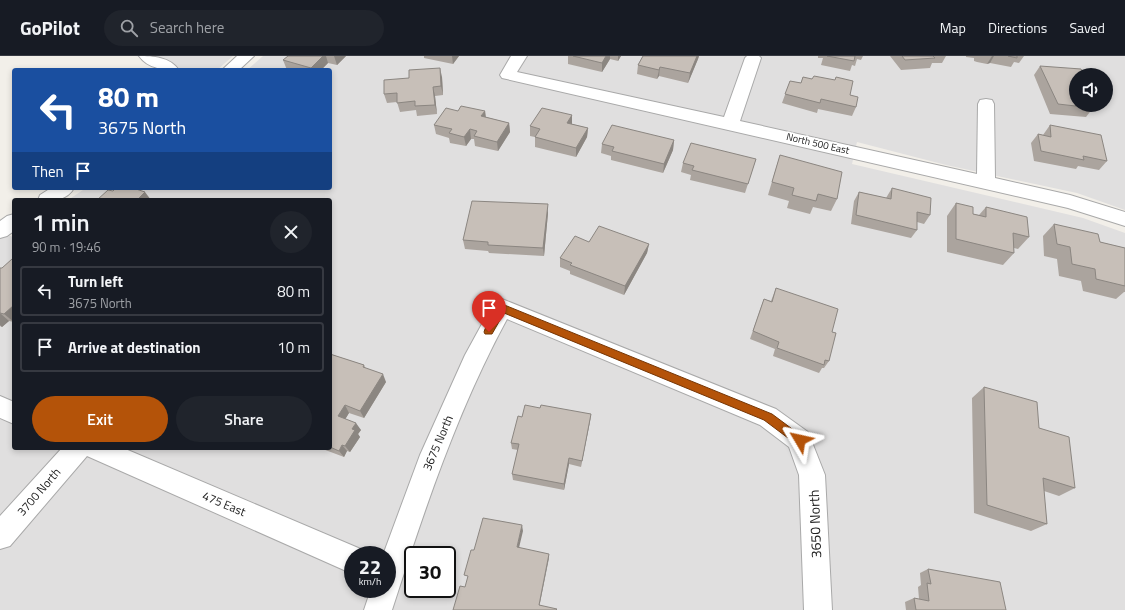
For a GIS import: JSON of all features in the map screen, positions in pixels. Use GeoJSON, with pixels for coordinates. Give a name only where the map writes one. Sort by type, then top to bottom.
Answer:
{"type":"FeatureCollection","features":[{"type":"Feature","properties":{"kind":"street"},"geometry":{"type":"LineString","coordinates":[[147,56],[168,68]]}},
{"type":"Feature","properties":{"kind":"street"},"geometry":{"type":"LineString","coordinates":[[232,68],[246,56]]}},
{"type":"Feature","properties":{"kind":"street","name":"North 500 East"},"geometry":{"type":"LineString","coordinates":[[519,56],[508,75],[1070,202],[1125,220]]}},
{"type":"Feature","properties":{"kind":"street"},"geometry":{"type":"LineString","coordinates":[[730,124],[753,58]]}},
{"type":"Feature","properties":{"kind":"street"},"geometry":{"type":"LineString","coordinates":[[986,104],[986,183]]}},
{"type":"Feature","properties":{"kind":"street"},"geometry":{"type":"LineString","coordinates":[[49,198],[62,190]]}},
{"type":"Feature","properties":{"kind":"street"},"geometry":{"type":"LineString","coordinates":[[0,230],[12,222]]}},
{"type":"Feature","properties":{"kind":"street","name":"3650 North"},"geometry":{"type":"LineString","coordinates":[[502,308],[768,417],[800,440],[812,475],[818,610]]}},
{"type":"Feature","properties":{"kind":"street","name":"3675 North"},"geometry":{"type":"LineString","coordinates":[[396,556],[429,463],[476,355],[502,308]]}},
{"type":"Feature","properties":{"kind":"street"},"geometry":{"type":"LineString","coordinates":[[0,407],[12,412]]}},
{"type":"Feature","properties":{"kind":"street","name":"3700 North"},"geometry":{"type":"LineString","coordinates":[[0,536],[76,450]]}},
{"type":"Feature","properties":{"kind":"street","name":"475 East"},"geometry":{"type":"LineString","coordinates":[[100,450],[344,556]]}},
{"type":"Feature","properties":{"kind":"street","name":"3675 North"},"geometry":{"type":"LineString","coordinates":[[378,610],[382,598]]}},
{"type":"Feature","properties":{"kind":"shaded area"},"geometry":{"type":"Polygon","coordinates":[[[136,56],[233,56],[219,68],[179,68],[136,56]]]}},
{"type":"Feature","properties":{"kind":"shaded area"},"geometry":{"type":"Polygon","coordinates":[[[263,56],[1125,56],[1125,210],[1077,193],[946,165],[857,142],[852,164],[1083,218],[1125,233],[1125,610],[0,610],[0,232],[12,237],[12,450],[332,450],[332,198],[71,198],[83,190],[332,190],[332,68],[249,68],[263,56]]]}},
{"type":"Feature","properties":{"kind":"building"},"geometry":{"type":"Polygon","coordinates":[[[288,56],[323,56],[311,68],[283,60],[288,56]]]}},
{"type":"Feature","properties":{"kind":"building"},"geometry":{"type":"Polygon","coordinates":[[[573,56],[606,56],[602,63],[573,56]]]}},
{"type":"Feature","properties":{"kind":"building"},"geometry":{"type":"Polygon","coordinates":[[[643,56],[697,56],[690,73],[660,67],[659,70],[638,65],[643,56]]]}},
{"type":"Feature","properties":{"kind":"building"},"geometry":{"type":"Polygon","coordinates":[[[827,56],[855,56],[854,61],[827,56]]]}},
{"type":"Feature","properties":{"kind":"building"},"geometry":{"type":"Polygon","coordinates":[[[902,56],[933,56],[935,58],[905,60],[902,56]]]}},
{"type":"Feature","properties":{"kind":"building"},"geometry":{"type":"Polygon","coordinates":[[[1040,66],[1069,68],[1069,105],[1058,104],[1040,66]]]}},
{"type":"Feature","properties":{"kind":"building"},"geometry":{"type":"Polygon","coordinates":[[[440,68],[441,86],[433,87],[435,105],[415,106],[415,101],[397,103],[397,93],[384,94],[384,80],[409,78],[409,70],[440,68]]]}},
{"type":"Feature","properties":{"kind":"building"},"geometry":{"type":"Polygon","coordinates":[[[814,76],[835,80],[836,77],[853,81],[850,95],[858,97],[856,107],[821,99],[820,103],[785,94],[790,81],[801,83],[803,77],[812,79],[814,76]]]}},
{"type":"Feature","properties":{"kind":"building"},"geometry":{"type":"Polygon","coordinates":[[[461,106],[485,111],[481,116],[509,123],[497,142],[474,136],[477,131],[470,129],[464,137],[449,133],[452,129],[434,125],[446,108],[458,111],[461,106]]]}},
{"type":"Feature","properties":{"kind":"building"},"geometry":{"type":"Polygon","coordinates":[[[542,108],[572,115],[567,123],[588,128],[576,148],[535,137],[540,129],[530,126],[542,108]]]}},
{"type":"Feature","properties":{"kind":"building"},"geometry":{"type":"Polygon","coordinates":[[[612,125],[674,140],[664,164],[612,151],[614,147],[602,144],[612,125]]]}},
{"type":"Feature","properties":{"kind":"building"},"geometry":{"type":"Polygon","coordinates":[[[1050,125],[1101,135],[1107,161],[1083,156],[1084,160],[1041,151],[1038,134],[1051,137],[1050,125]]]}},
{"type":"Feature","properties":{"kind":"building"},"geometry":{"type":"Polygon","coordinates":[[[691,143],[756,159],[748,184],[692,170],[694,166],[683,163],[691,143]]]}},
{"type":"Feature","properties":{"kind":"building"},"geometry":{"type":"Polygon","coordinates":[[[780,155],[842,172],[837,199],[818,194],[816,201],[792,195],[794,188],[772,182],[780,155]]]}},
{"type":"Feature","properties":{"kind":"building"},"geometry":{"type":"Polygon","coordinates":[[[892,188],[931,198],[930,215],[917,212],[917,230],[856,215],[859,192],[891,199],[892,188]]]}},
{"type":"Feature","properties":{"kind":"building"},"geometry":{"type":"Polygon","coordinates":[[[108,190],[139,190],[145,192],[139,198],[99,198],[108,190]]]}},
{"type":"Feature","properties":{"kind":"building"},"geometry":{"type":"Polygon","coordinates":[[[472,201],[548,204],[543,248],[488,245],[488,242],[463,240],[472,201]]]}},
{"type":"Feature","properties":{"kind":"building"},"geometry":{"type":"Polygon","coordinates":[[[956,203],[973,207],[973,214],[986,217],[986,207],[1027,217],[1029,237],[1013,233],[1014,253],[956,239],[956,203]]]}},
{"type":"Feature","properties":{"kind":"building"},"geometry":{"type":"Polygon","coordinates":[[[1054,224],[1098,234],[1100,242],[1125,248],[1125,286],[1096,279],[1095,269],[1072,264],[1070,247],[1057,244],[1054,224]]]}},
{"type":"Feature","properties":{"kind":"building"},"geometry":{"type":"Polygon","coordinates":[[[599,226],[649,244],[625,286],[570,265],[572,263],[560,258],[575,236],[589,242],[599,226]]]}},
{"type":"Feature","properties":{"kind":"building"},"geometry":{"type":"Polygon","coordinates":[[[12,259],[12,307],[4,314],[0,313],[0,268],[12,259]]]}},
{"type":"Feature","properties":{"kind":"building"},"geometry":{"type":"Polygon","coordinates":[[[776,288],[838,309],[832,332],[836,333],[829,361],[825,360],[824,365],[777,348],[779,342],[753,331],[764,299],[772,302],[776,288]]]}},
{"type":"Feature","properties":{"kind":"building"},"geometry":{"type":"Polygon","coordinates":[[[332,355],[364,365],[363,367],[383,374],[360,411],[345,405],[338,416],[356,423],[352,429],[355,430],[345,446],[342,445],[339,451],[332,448],[332,355]]]}},
{"type":"Feature","properties":{"kind":"building"},"geometry":{"type":"Polygon","coordinates":[[[984,387],[1037,402],[1039,428],[1069,437],[1075,488],[1043,478],[1047,524],[987,505],[984,387]]]}},
{"type":"Feature","properties":{"kind":"building"},"geometry":{"type":"Polygon","coordinates":[[[525,405],[540,408],[541,405],[591,414],[582,461],[569,458],[564,484],[512,474],[519,444],[511,443],[518,416],[522,417],[525,405]]]}},
{"type":"Feature","properties":{"kind":"building"},"geometry":{"type":"Polygon","coordinates":[[[483,518],[522,525],[517,547],[549,554],[539,605],[557,609],[556,610],[453,610],[460,586],[465,587],[468,576],[464,575],[471,550],[474,550],[483,518]]]}},
{"type":"Feature","properties":{"kind":"building"},"geometry":{"type":"Polygon","coordinates":[[[928,569],[1000,582],[1006,610],[916,610],[914,598],[929,601],[927,583],[931,584],[928,569]]]}},
{"type":"Feature","properties":{"kind":"route"},"geometry":{"type":"LineString","coordinates":[[489,332],[502,308],[768,417],[800,440]]}}]}
